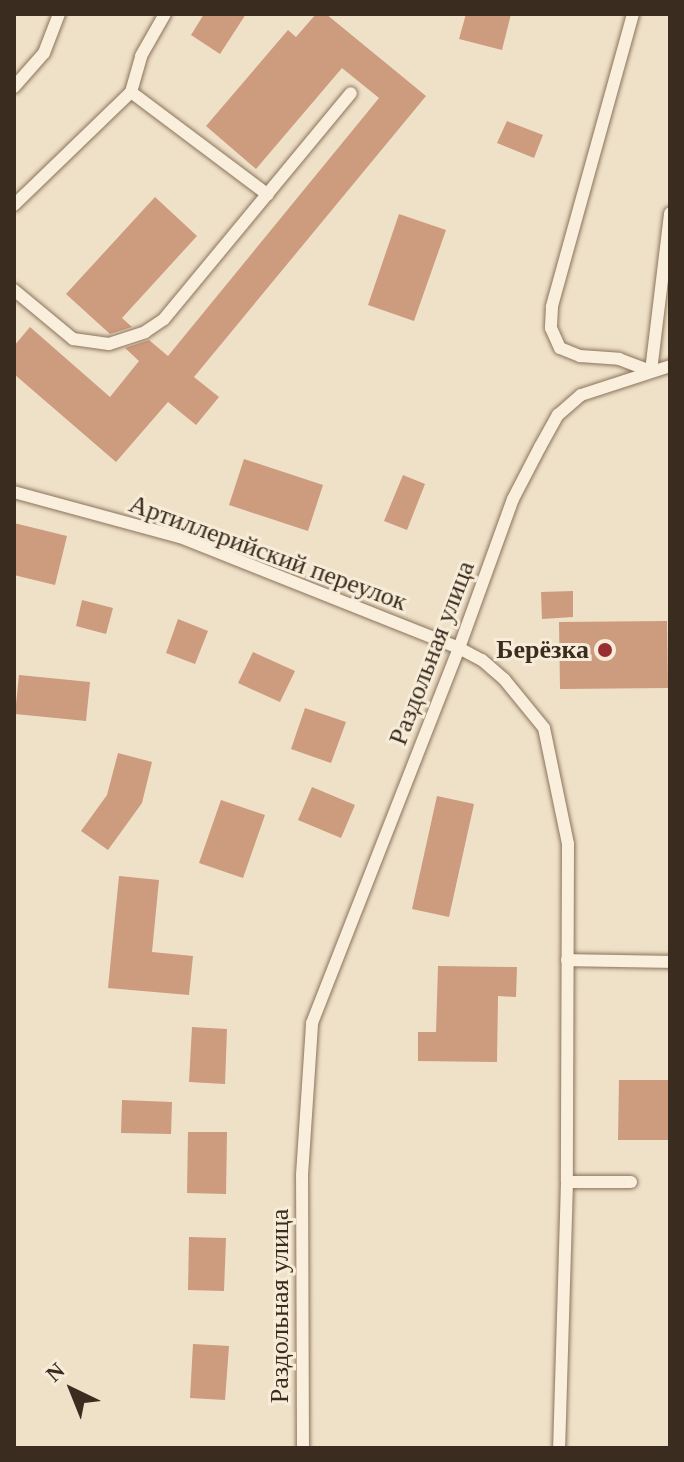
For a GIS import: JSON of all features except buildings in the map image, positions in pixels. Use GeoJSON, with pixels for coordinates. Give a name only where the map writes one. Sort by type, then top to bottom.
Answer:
{"type":"FeatureCollection","features":[{"type":"Feature","properties":{"kind":"lane"},"geometry":{"type":"LineString","coordinates":[[14,87],[44,53],[59,14]]}},
{"type":"Feature","properties":{"kind":"lane"},"geometry":{"type":"LineString","coordinates":[[14,205],[131,92],[141,56],[165,14]]}},
{"type":"Feature","properties":{"kind":"lane"},"geometry":{"type":"LineString","coordinates":[[633,14],[552,307],[551,328],[560,348],[580,356],[619,359],[651,371],[670,366]]}},
{"type":"Feature","properties":{"kind":"lane"},"geometry":{"type":"LineString","coordinates":[[131,92],[268,195]]}},
{"type":"Feature","properties":{"kind":"lane"},"geometry":{"type":"LineString","coordinates":[[14,290],[73,339],[109,344],[145,332],[164,319],[351,93]]}},
{"type":"Feature","properties":{"kind":"lane"},"geometry":{"type":"LineString","coordinates":[[651,371],[670,213]]}},
{"type":"Feature","properties":{"kind":"lane"},"geometry":{"type":"LineString","coordinates":[[651,371],[670,359]]}},
{"type":"Feature","properties":{"kind":"lane","name":"Раздольная улица"},"geometry":{"type":"LineString","coordinates":[[303,1448],[302,1175],[312,1023],[459,648],[513,499],[558,415],[581,395],[651,371]]}},
{"type":"Feature","properties":{"kind":"lane","name":"Артиллерийский переулок"},"geometry":{"type":"LineString","coordinates":[[14,492],[180,537],[459,648],[482,660],[504,679],[525,700],[544,728],[568,844],[567,1182],[559,1448]]}},
{"type":"Feature","properties":{"kind":"lane"},"geometry":{"type":"LineString","coordinates":[[567,960],[670,962]]}},
{"type":"Feature","properties":{"kind":"lane"},"geometry":{"type":"LineString","coordinates":[[567,1182],[631,1182]]}},
{"type":"Feature","properties":{"kind":"place","name":"Берёзка"},"geometry":{"type":"Point","coordinates":[605,650]}}]}
